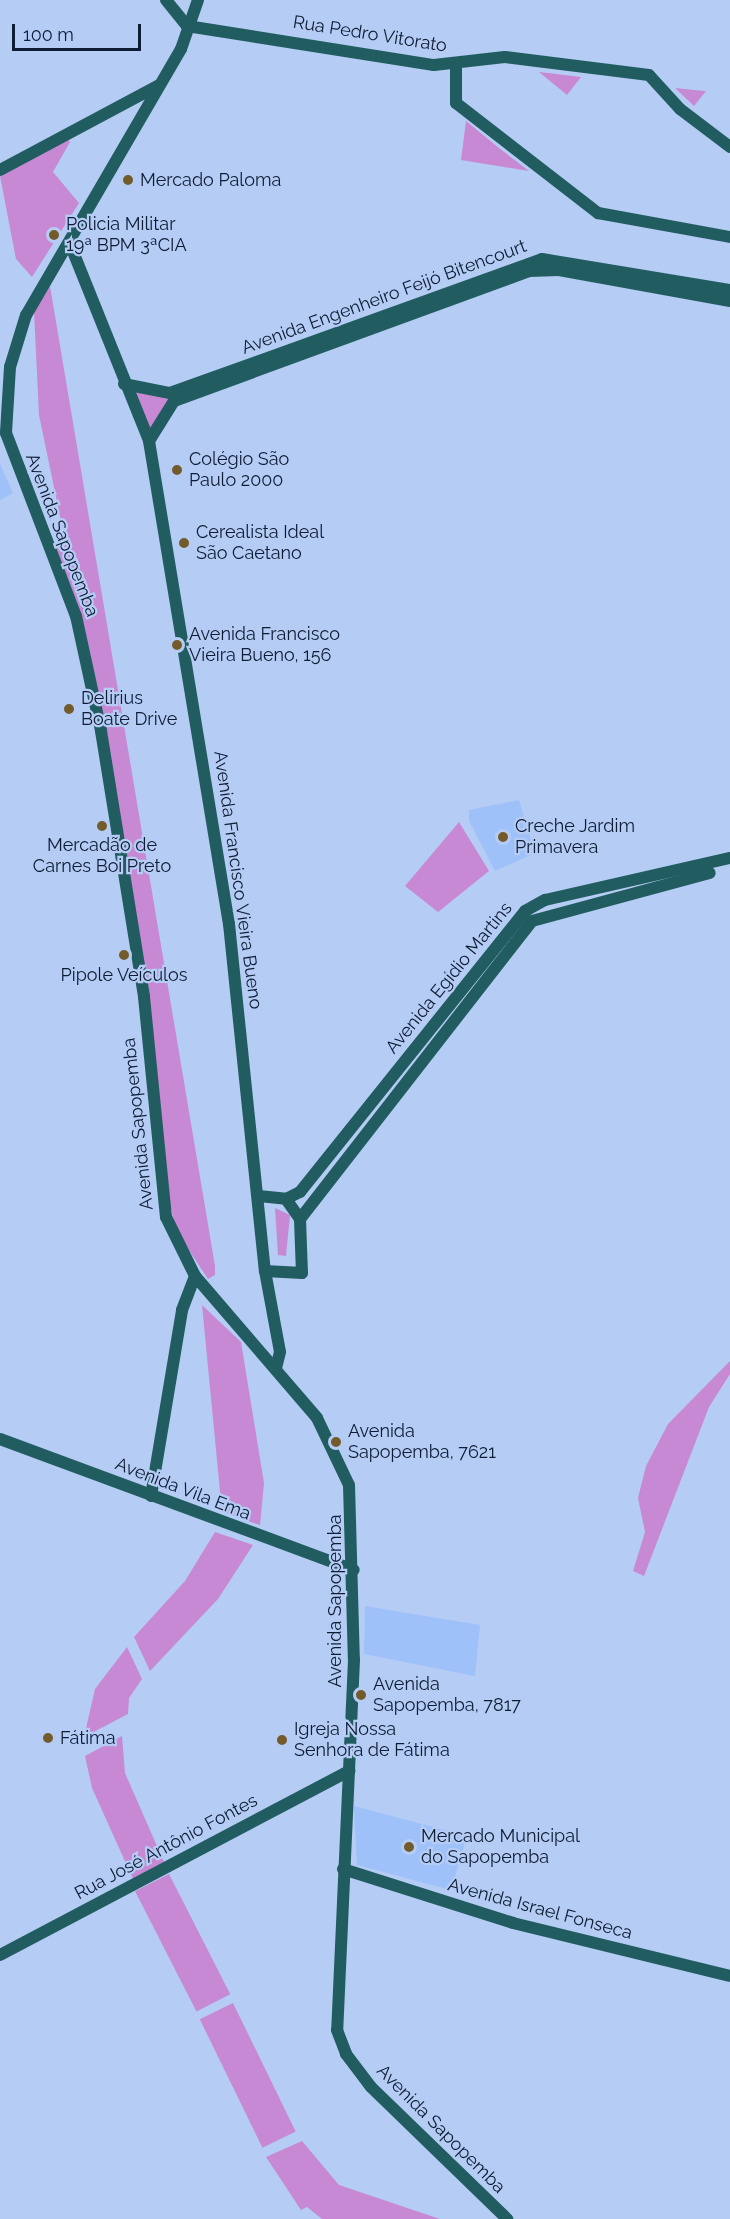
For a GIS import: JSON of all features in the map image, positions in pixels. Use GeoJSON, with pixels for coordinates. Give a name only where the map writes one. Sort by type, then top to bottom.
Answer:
{"type":"FeatureCollection","features":[{"type":"Feature","properties":{"kind":"main road"},"geometry":{"type":"LineString","coordinates":[[166,0],[177,18],[190,27]]}},
{"type":"Feature","properties":{"kind":"main road","name":"Avenida Sapopemba"},"geometry":{"type":"LineString","coordinates":[[198,0],[190,27],[159,85],[20,330],[6,394],[6,433],[79,626],[144,997],[160,1196],[172,1237],[195,1276],[276,1368],[339,1458],[352,1503],[354,1570],[349,1771],[335,2018],[346,2054],[377,2093],[507,2219]]}},
{"type":"Feature","properties":{"kind":"main road","name":"Rua Pedro Vitorato"},"geometry":{"type":"LineString","coordinates":[[190,27],[456,66],[505,57],[649,75],[680,109],[730,147]]}},
{"type":"Feature","properties":{"kind":"main road"},"geometry":{"type":"LineString","coordinates":[[456,66],[456,103],[598,213],[730,237]]}},
{"type":"Feature","properties":{"kind":"main road"},"geometry":{"type":"LineString","coordinates":[[0,170],[159,85]]}},
{"type":"Feature","properties":{"kind":"main road","name":"Avenida Francisco Vieira Bueno"},"geometry":{"type":"LineString","coordinates":[[70,244],[124,384],[150,441],[227,913],[259,1196],[265,1271],[273,1327],[280,1352],[276,1368]]}},
{"type":"Feature","properties":{"kind":"main road","name":"Avenida Engenheiro Feijó Bitencourt"},"geometry":{"type":"LineString","coordinates":[[124,384],[170,393],[542,259],[730,290]]}},
{"type":"Feature","properties":{"kind":"main road","name":"Avenida Engenheiro Feijó Bitencourt"},"geometry":{"type":"LineString","coordinates":[[150,441],[174,401],[530,271],[559,270],[730,301]]}},
{"type":"Feature","properties":{"kind":"main road","name":"Avenida Egídio Martins"},"geometry":{"type":"LineString","coordinates":[[286,1199],[300,1192],[525,911],[545,900],[730,858]]}},
{"type":"Feature","properties":{"kind":"main road","name":"Avenida Egídio Martins"},"geometry":{"type":"LineString","coordinates":[[300,1219],[532,921],[730,867]]}},
{"type":"Feature","properties":{"kind":"main road"},"geometry":{"type":"LineString","coordinates":[[259,1196],[286,1199],[300,1219],[302,1273],[265,1271]]}},
{"type":"Feature","properties":{"kind":"main road"},"geometry":{"type":"LineString","coordinates":[[151,1496],[182,1310],[195,1276]]}},
{"type":"Feature","properties":{"kind":"main road"},"geometry":{"type":"LineString","coordinates":[[260,1350],[273,1327]]}},
{"type":"Feature","properties":{"kind":"main road","name":"Avenida Vila Ema"},"geometry":{"type":"LineString","coordinates":[[0,1439],[354,1570]]}},
{"type":"Feature","properties":{"kind":"main road","name":"Rua José Antônio Fontes"},"geometry":{"type":"LineString","coordinates":[[0,1955],[349,1771]]}},
{"type":"Feature","properties":{"kind":"main road","name":"Avenida Israel Fonseca"},"geometry":{"type":"LineString","coordinates":[[343,1869],[522,1925],[730,1976]]}},
{"type":"Feature","properties":{"kind":"shaded area"},"geometry":{"type":"Polygon","coordinates":[[[539,72],[548,73],[581,77],[567,95],[539,72]]]}},
{"type":"Feature","properties":{"kind":"shaded area"},"geometry":{"type":"Polygon","coordinates":[[[675,88],[694,90],[706,91],[694,106],[675,88]]]}},
{"type":"Feature","properties":{"kind":"shaded area"},"geometry":{"type":"Polygon","coordinates":[[[466,121],[499,148],[529,171],[461,160],[466,121]]]}},
{"type":"Feature","properties":{"kind":"shaded area"},"geometry":{"type":"Polygon","coordinates":[[[67,139],[70,142],[53,172],[79,203],[32,277],[16,259],[0,176],[67,139]]]}},
{"type":"Feature","properties":{"kind":"shaded area"},"geometry":{"type":"Polygon","coordinates":[[[50,286],[215,1266],[215,1275],[208,1279],[177,1232],[166,1190],[150,1036],[77,602],[56,549],[66,545],[39,415],[34,312],[50,286]]]}},
{"type":"Feature","properties":{"kind":"shaded area"},"geometry":{"type":"Polygon","coordinates":[[[124,384],[170,393],[174,401],[149,441],[124,384]]]}},
{"type":"Feature","properties":{"kind":"shaded area"},"geometry":{"type":"Polygon","coordinates":[[[0,464],[13,493],[0,500],[0,464]]]}},
{"type":"Feature","properties":{"kind":"shaded area","name":"Creche Jardim Primavera"},"geometry":{"type":"Polygon","coordinates":[[[519,800],[535,853],[495,871],[469,821],[469,810],[519,800]]]}},
{"type":"Feature","properties":{"kind":"shaded area"},"geometry":{"type":"Polygon","coordinates":[[[459,822],[489,871],[438,912],[405,886],[459,822]]]}},
{"type":"Feature","properties":{"kind":"shaded area"},"geometry":{"type":"Polygon","coordinates":[[[275,1208],[290,1215],[286,1256],[278,1255],[275,1208]]]}},
{"type":"Feature","properties":{"kind":"shaded area"},"geometry":{"type":"Polygon","coordinates":[[[202,1305],[241,1342],[264,1483],[260,1525],[222,1512],[202,1305]]]}},
{"type":"Feature","properties":{"kind":"shaded area"},"geometry":{"type":"Polygon","coordinates":[[[730,1361],[730,1374],[709,1407],[644,1576],[633,1571],[645,1532],[638,1498],[646,1466],[668,1424],[730,1361]]]}},
{"type":"Feature","properties":{"kind":"shaded area"},"geometry":{"type":"Polygon","coordinates":[[[215,1532],[253,1545],[218,1599],[150,1671],[134,1637],[185,1581],[215,1532]]]}},
{"type":"Feature","properties":{"kind":"shaded area"},"geometry":{"type":"Polygon","coordinates":[[[365,1606],[480,1625],[475,1676],[364,1654],[365,1606]]]}},
{"type":"Feature","properties":{"kind":"shaded area"},"geometry":{"type":"Polygon","coordinates":[[[127,1647],[142,1679],[129,1698],[128,1714],[84,1737],[95,1689],[127,1647]]]}},
{"type":"Feature","properties":{"kind":"shaded area"},"geometry":{"type":"Polygon","coordinates":[[[122,1736],[125,1773],[164,1862],[133,1879],[92,1788],[85,1756],[122,1736]]]}},
{"type":"Feature","properties":{"kind":"shaded area","name":"Mercado Municipal do Sapopemba"},"geometry":{"type":"Polygon","coordinates":[[[354,1806],[467,1836],[451,1890],[357,1865],[354,1806]]]}},
{"type":"Feature","properties":{"kind":"shaded area"},"geometry":{"type":"Polygon","coordinates":[[[169,1874],[230,1994],[196,2012],[135,1891],[169,1874]]]}},
{"type":"Feature","properties":{"kind":"shaded area"},"geometry":{"type":"Polygon","coordinates":[[[233,2003],[296,2132],[262,2148],[200,2019],[233,2003]]]}},
{"type":"Feature","properties":{"kind":"shaded area"},"geometry":{"type":"Polygon","coordinates":[[[302,2141],[339,2185],[440,2219],[322,2219],[307,2207],[301,2210],[266,2157],[302,2141]]]}},
{"type":"Feature","properties":{"kind":"place","name":"Mercado Paloma"},"geometry":{"type":"Point","coordinates":[128,180]}},
{"type":"Feature","properties":{"kind":"place","name":"Policia Militar 19ª BPM 3ªCIA"},"geometry":{"type":"Point","coordinates":[54,235]}},
{"type":"Feature","properties":{"kind":"place","name":"Colégio São Paulo 2000"},"geometry":{"type":"Point","coordinates":[177,470]}},
{"type":"Feature","properties":{"kind":"place","name":"Cerealista Ideal São Caetano"},"geometry":{"type":"Point","coordinates":[184,543]}},
{"type":"Feature","properties":{"kind":"place","name":"Avenida Francisco Vieira Bueno, 156"},"geometry":{"type":"Point","coordinates":[177,645]}},
{"type":"Feature","properties":{"kind":"place","name":"Delirius Boate Drive"},"geometry":{"type":"Point","coordinates":[69,709]}},
{"type":"Feature","properties":{"kind":"place","name":"Mercadão de Carnes Boi Preto"},"geometry":{"type":"Point","coordinates":[102,826]}},
{"type":"Feature","properties":{"kind":"place","name":"Creche Jardim Primavera"},"geometry":{"type":"Point","coordinates":[503,837]}},
{"type":"Feature","properties":{"kind":"place","name":"Pipole Veículos"},"geometry":{"type":"Point","coordinates":[124,955]}},
{"type":"Feature","properties":{"kind":"place","name":"Avenida Sapopemba, 7621"},"geometry":{"type":"Point","coordinates":[336,1442]}},
{"type":"Feature","properties":{"kind":"place","name":"Avenida Sapopemba, 7817"},"geometry":{"type":"Point","coordinates":[361,1695]}},
{"type":"Feature","properties":{"kind":"place","name":"Fátima"},"geometry":{"type":"Point","coordinates":[48,1738]}},
{"type":"Feature","properties":{"kind":"place","name":"Igreja Nossa Senhora de Fátima"},"geometry":{"type":"Point","coordinates":[282,1740]}},
{"type":"Feature","properties":{"kind":"place","name":"Mercado Municipal do Sapopemba"},"geometry":{"type":"Point","coordinates":[409,1847]}}]}
